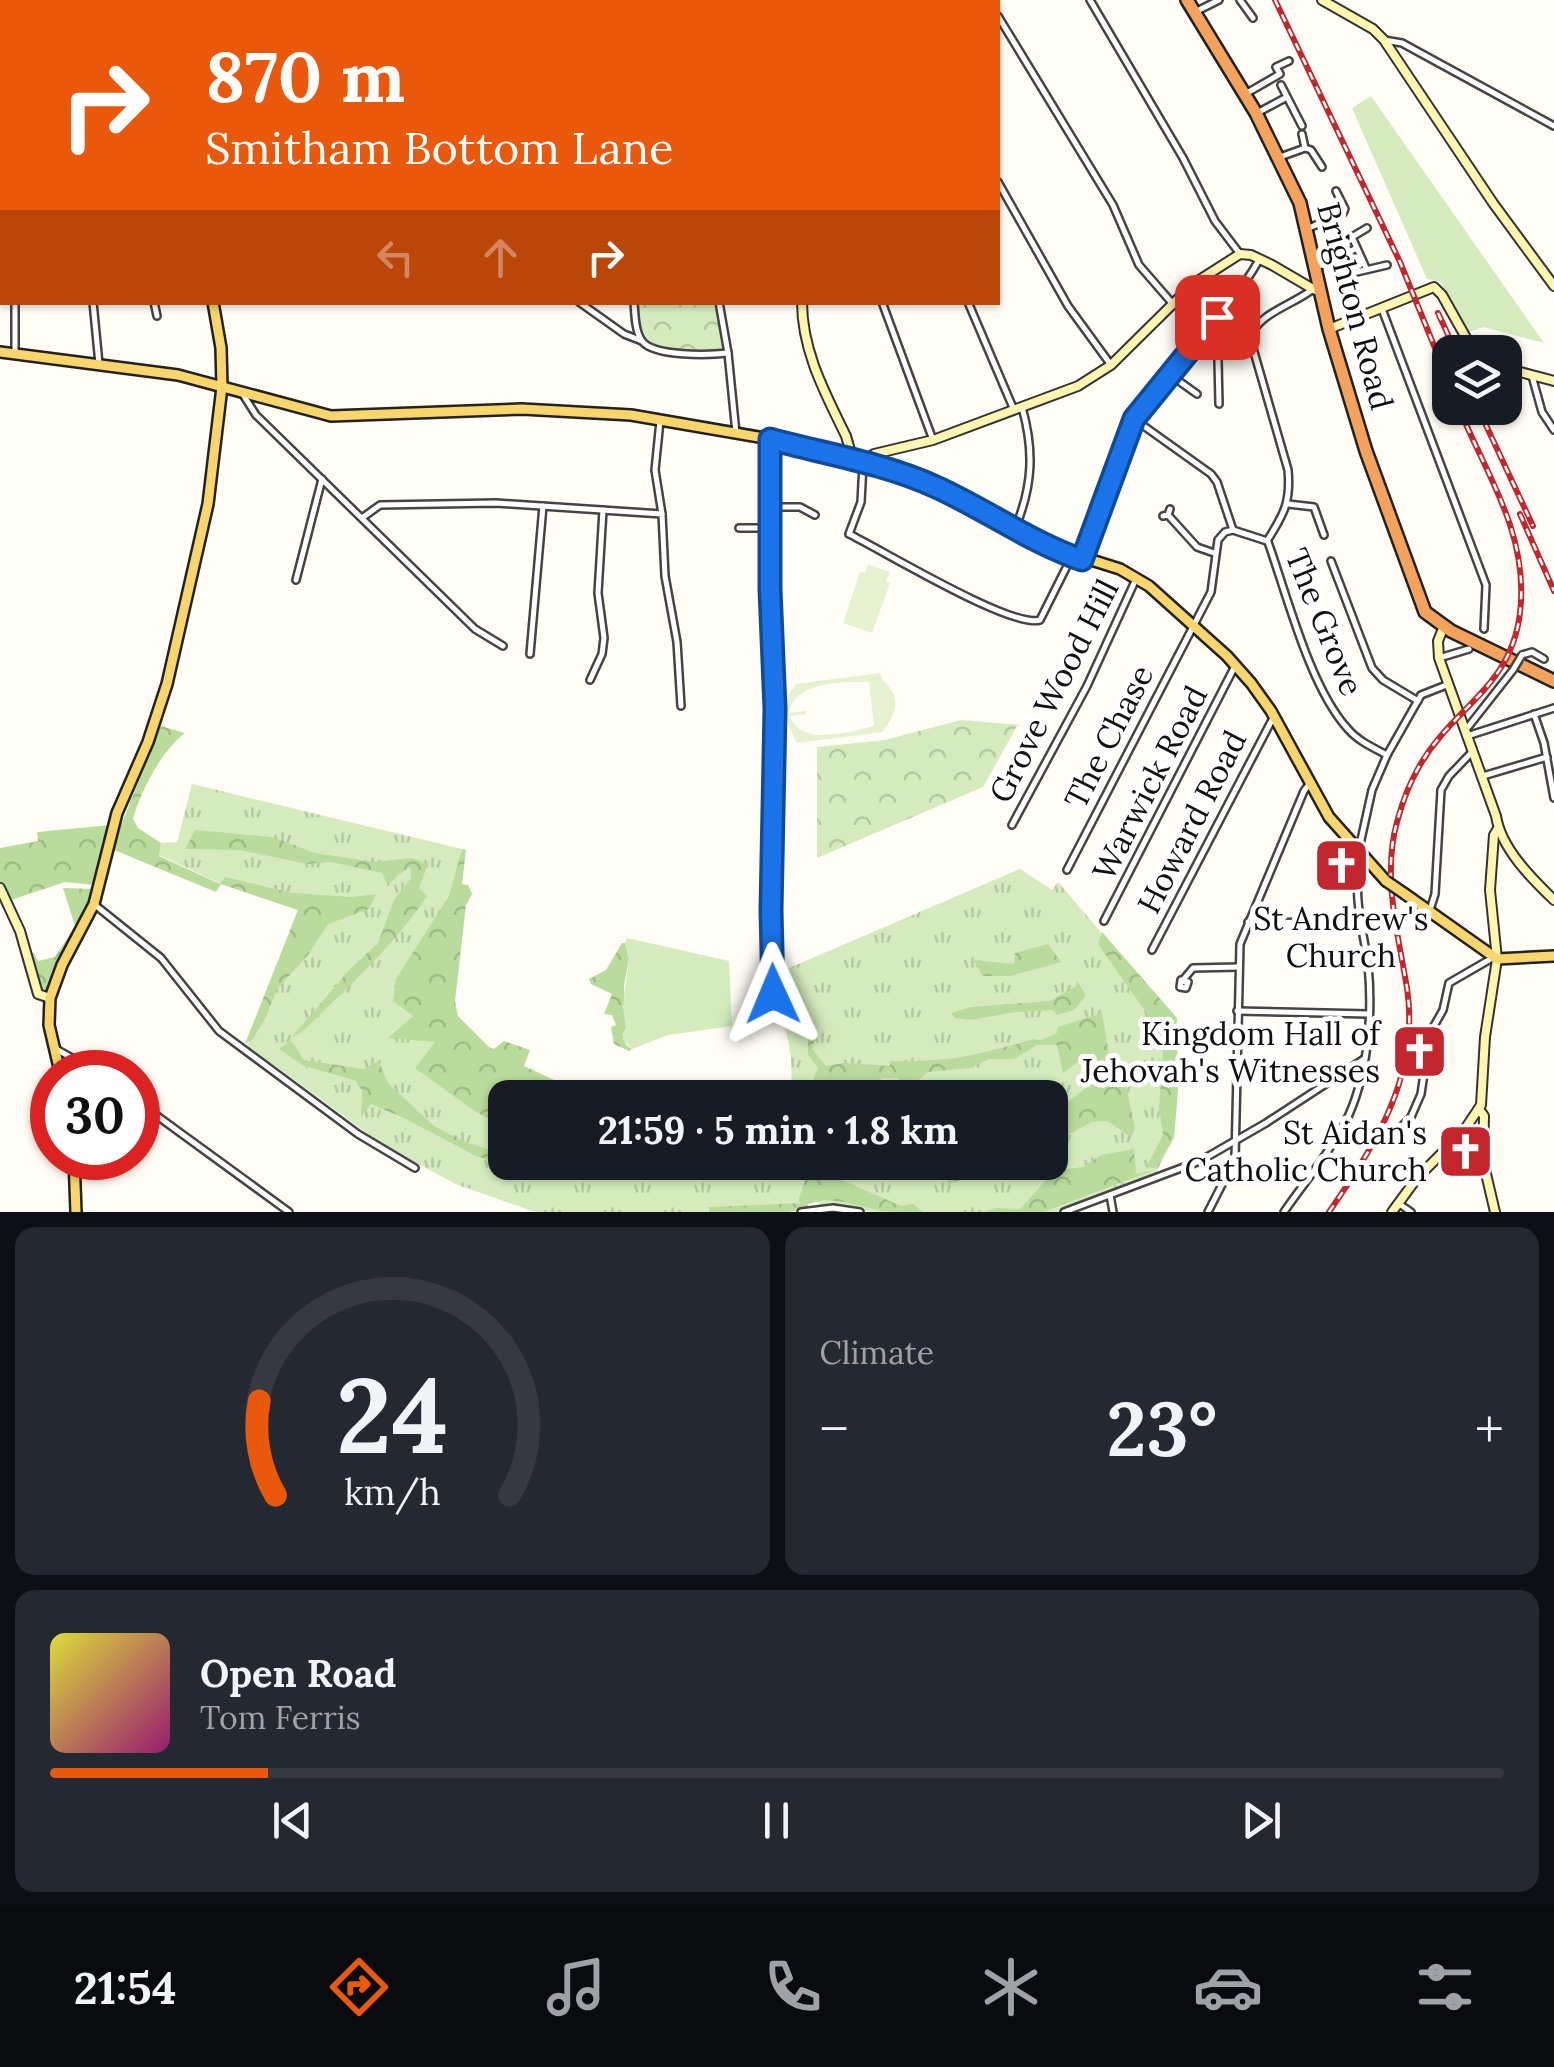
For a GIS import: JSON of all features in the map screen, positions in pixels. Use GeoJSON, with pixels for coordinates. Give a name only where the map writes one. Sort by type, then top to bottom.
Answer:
{"type":"FeatureCollection","features":[{"type":"Feature","properties":{"kind":"highway","name":"Brighton Road"},"geometry":{"type":"LineString","coordinates":[[1187,0],[1245,94],[1300,203],[1328,329],[1371,467],[1427,612]]}},
{"type":"Feature","properties":{"kind":"highway"},"geometry":{"type":"LineString","coordinates":[[1427,612],[1459,635],[1498,652]]}},
{"type":"Feature","properties":{"kind":"highway"},"geometry":{"type":"LineString","coordinates":[[1445,624],[1554,681]]}},
{"type":"Feature","properties":{"kind":"main road"},"geometry":{"type":"LineString","coordinates":[[1322,0],[1373,28],[1384,40],[1554,286]]}},
{"type":"Feature","properties":{"kind":"main road"},"geometry":{"type":"LineString","coordinates":[[862,463],[874,454],[933,440],[1078,386],[1111,365],[1172,303],[1216,266],[1240,254],[1252,255],[1317,290]]}},
{"type":"Feature","properties":{"kind":"main road"},"geometry":{"type":"LineString","coordinates":[[1328,329],[1430,287],[1437,288],[1464,335]]}},
{"type":"Feature","properties":{"kind":"main road"},"geometry":{"type":"LineString","coordinates":[[53,1048],[48,1025],[50,998],[62,964],[94,904],[118,814],[167,684],[208,504],[222,387],[221,348],[214,305]]}},
{"type":"Feature","properties":{"kind":"main road"},"geometry":{"type":"LineString","coordinates":[[802,305],[807,351],[846,436],[848,460]]}},
{"type":"Feature","properties":{"kind":"main road"},"geometry":{"type":"LineString","coordinates":[[0,352],[178,375],[331,416],[522,409],[660,420],[770,439],[906,474],[1078,558],[1137,577],[1236,665],[1274,717],[1330,816],[1386,881],[1478,943],[1494,959],[1554,956]]}},
{"type":"Feature","properties":{"kind":"main road"},"geometry":{"type":"LineString","coordinates":[[1522,373],[1554,381]]}},
{"type":"Feature","properties":{"kind":"main road","name":"Brighton Road"},"geometry":{"type":"LineString","coordinates":[[1427,612],[1496,816],[1497,830],[1532,879],[1554,900]]}},
{"type":"Feature","properties":{"kind":"main road","name":"Brighton Road"},"geometry":{"type":"LineString","coordinates":[[1438,641],[1445,624]]}},
{"type":"Feature","properties":{"kind":"main road"},"geometry":{"type":"LineString","coordinates":[[1439,655],[1445,640],[1459,635]]}},
{"type":"Feature","properties":{"kind":"main road"},"geometry":{"type":"LineString","coordinates":[[1392,1212],[1463,1132],[1479,1108],[1496,939],[1490,874],[1497,830]]}},
{"type":"Feature","properties":{"kind":"main road"},"geometry":{"type":"LineString","coordinates":[[0,888],[20,931],[38,994],[50,998]]}},
{"type":"Feature","properties":{"kind":"main road"},"geometry":{"type":"LineString","coordinates":[[1478,943],[1492,944],[1496,939]]}},
{"type":"Feature","properties":{"kind":"main road"},"geometry":{"type":"LineString","coordinates":[[1479,1108],[1484,1116],[1484,1168],[1495,1212]]}},
{"type":"Feature","properties":{"kind":"main road"},"geometry":{"type":"LineString","coordinates":[[75,1180],[76,1212]]}},
{"type":"Feature","properties":{"kind":"street"},"geometry":{"type":"LineString","coordinates":[[1090,0],[1183,158],[1214,220],[1240,254]]}},
{"type":"Feature","properties":{"kind":"street"},"geometry":{"type":"LineString","coordinates":[[1196,12],[1219,0]]}},
{"type":"Feature","properties":{"kind":"street"},"geometry":{"type":"LineString","coordinates":[[1240,0],[1253,18]]}},
{"type":"Feature","properties":{"kind":"street"},"geometry":{"type":"LineString","coordinates":[[1000,19],[1113,205],[1139,265],[1172,303]]}},
{"type":"Feature","properties":{"kind":"street"},"geometry":{"type":"LineString","coordinates":[[1384,40],[1402,43],[1554,126]]}},
{"type":"Feature","properties":{"kind":"street"},"geometry":{"type":"LineString","coordinates":[[1245,94],[1280,74],[1276,67],[1289,61]]}},
{"type":"Feature","properties":{"kind":"street"},"geometry":{"type":"LineString","coordinates":[[1281,85],[1302,126]]}},
{"type":"Feature","properties":{"kind":"street"},"geometry":{"type":"LineString","coordinates":[[1256,114],[1287,97]]}},
{"type":"Feature","properties":{"kind":"street"},"geometry":{"type":"LineString","coordinates":[[1302,134],[1306,148]]}},
{"type":"Feature","properties":{"kind":"street"},"geometry":{"type":"LineString","coordinates":[[1280,157],[1306,148],[1312,150],[1322,167]]}},
{"type":"Feature","properties":{"kind":"street"},"geometry":{"type":"LineString","coordinates":[[1000,186],[1068,306],[1111,365]]}},
{"type":"Feature","properties":{"kind":"street"},"geometry":{"type":"LineString","coordinates":[[1306,230],[1343,213],[1336,191]]}},
{"type":"Feature","properties":{"kind":"street"},"geometry":{"type":"LineString","coordinates":[[1366,268],[1352,237],[1367,228]]}},
{"type":"Feature","properties":{"kind":"street"},"geometry":{"type":"LineString","coordinates":[[1315,267],[1355,249]]}},
{"type":"Feature","properties":{"kind":"street"},"geometry":{"type":"LineString","coordinates":[[862,463],[861,502],[849,532],[903,565],[984,604],[1012,617],[1037,622],[1078,558],[1134,419],[1239,293],[1259,260]]}},
{"type":"Feature","properties":{"kind":"street"},"geometry":{"type":"LineString","coordinates":[[1356,272],[1387,265]]}},
{"type":"Feature","properties":{"kind":"street"},"geometry":{"type":"LineString","coordinates":[[1167,513],[1197,547],[1214,553],[1218,540],[1233,530],[1268,542],[1288,504],[1288,470],[1250,338],[1253,327],[1263,319],[1317,290]]}},
{"type":"Feature","properties":{"kind":"street"},"geometry":{"type":"LineString","coordinates":[[15,305],[16,356]]}},
{"type":"Feature","properties":{"kind":"street"},"geometry":{"type":"LineString","coordinates":[[93,305],[99,364]]}},
{"type":"Feature","properties":{"kind":"street"},"geometry":{"type":"LineString","coordinates":[[155,305],[157,316]]}},
{"type":"Feature","properties":{"kind":"street"},"geometry":{"type":"LineString","coordinates":[[584,305],[650,348],[664,352],[728,353]]}},
{"type":"Feature","properties":{"kind":"street"},"geometry":{"type":"LineString","coordinates":[[634,305],[642,341]]}},
{"type":"Feature","properties":{"kind":"street"},"geometry":{"type":"LineString","coordinates":[[719,305],[736,433]]}},
{"type":"Feature","properties":{"kind":"street"},"geometry":{"type":"LineString","coordinates":[[883,305],[933,440]]}},
{"type":"Feature","properties":{"kind":"street"},"geometry":{"type":"LineString","coordinates":[[969,305],[1018,408],[1031,448],[1025,504],[1015,529]]}},
{"type":"Feature","properties":{"kind":"street"},"geometry":{"type":"LineString","coordinates":[[1382,309],[1486,585],[1483,625]]}},
{"type":"Feature","properties":{"kind":"street"},"geometry":{"type":"LineString","coordinates":[[1217,317],[1219,404]]}},
{"type":"Feature","properties":{"kind":"street"},"geometry":{"type":"LineString","coordinates":[[1168,374],[1197,394]]}},
{"type":"Feature","properties":{"kind":"street"},"geometry":{"type":"LineString","coordinates":[[1532,376],[1542,412],[1554,430]]}},
{"type":"Feature","properties":{"kind":"street"},"geometry":{"type":"LineString","coordinates":[[242,393],[256,415],[475,629],[503,646]]}},
{"type":"Feature","properties":{"kind":"street"},"geometry":{"type":"LineString","coordinates":[[256,415],[261,399]]}},
{"type":"Feature","properties":{"kind":"street"},"geometry":{"type":"LineString","coordinates":[[1134,419],[1211,474],[1218,482],[1233,530]]}},
{"type":"Feature","properties":{"kind":"street"},"geometry":{"type":"LineString","coordinates":[[660,420],[655,463],[681,706]]}},
{"type":"Feature","properties":{"kind":"street"},"geometry":{"type":"LineString","coordinates":[[770,439],[775,709],[771,910],[777,1016]]}},
{"type":"Feature","properties":{"kind":"street"},"geometry":{"type":"LineString","coordinates":[[296,580],[322,480]]}},
{"type":"Feature","properties":{"kind":"street"},"geometry":{"type":"LineString","coordinates":[[362,518],[380,505],[496,503],[662,514]]}},
{"type":"Feature","properties":{"kind":"street"},"geometry":{"type":"LineString","coordinates":[[1288,504],[1314,507],[1324,535]]}},
{"type":"Feature","properties":{"kind":"street"},"geometry":{"type":"LineString","coordinates":[[530,654],[544,506]]}},
{"type":"Feature","properties":{"kind":"street"},"geometry":{"type":"LineString","coordinates":[[772,507],[800,507],[815,515]]}},
{"type":"Feature","properties":{"kind":"street"},"geometry":{"type":"LineString","coordinates":[[590,680],[602,654],[604,638],[598,592],[603,510]]}},
{"type":"Feature","properties":{"kind":"street"},"geometry":{"type":"LineString","coordinates":[[739,528],[770,528]]}},
{"type":"Feature","properties":{"kind":"street","name":"The Grove"},"geometry":{"type":"LineString","coordinates":[[1268,542],[1313,668],[1334,708],[1352,734],[1387,755]]}},
{"type":"Feature","properties":{"kind":"street","name":"The Chase"},"geometry":{"type":"LineString","coordinates":[[1067,870],[1211,592],[1214,553]]}},
{"type":"Feature","properties":{"kind":"street"},"geometry":{"type":"LineString","coordinates":[[1331,561],[1372,668],[1383,680],[1418,701]]}},
{"type":"Feature","properties":{"kind":"street","name":"Grove Wood Hill"},"geometry":{"type":"LineString","coordinates":[[1012,825],[1087,686],[1137,577]]}},
{"type":"Feature","properties":{"kind":"street"},"geometry":{"type":"LineString","coordinates":[[1439,655],[1470,649]]}},
{"type":"Feature","properties":{"kind":"street"},"geometry":{"type":"LineString","coordinates":[[1466,734],[1522,655],[1532,649],[1544,659]]}},
{"type":"Feature","properties":{"kind":"street","name":"Warwick Road"},"geometry":{"type":"LineString","coordinates":[[1104,922],[1236,665]]}},
{"type":"Feature","properties":{"kind":"street"},"geometry":{"type":"LineString","coordinates":[[1284,1212],[1348,1118],[1364,1059],[1368,966],[1360,924],[1360,868],[1372,790],[1422,694],[1449,684]]}},
{"type":"Feature","properties":{"kind":"street"},"geometry":{"type":"LineString","coordinates":[[1466,734],[1554,708]]}},
{"type":"Feature","properties":{"kind":"street"},"geometry":{"type":"LineString","coordinates":[[1534,714],[1554,798]]}},
{"type":"Feature","properties":{"kind":"street","name":"Howard Road"},"geometry":{"type":"LineString","coordinates":[[1152,950],[1274,717]]}},
{"type":"Feature","properties":{"kind":"street"},"geometry":{"type":"LineString","coordinates":[[1430,910],[1435,894],[1441,790],[1472,752]]}},
{"type":"Feature","properties":{"kind":"street"},"geometry":{"type":"LineString","coordinates":[[1481,776],[1547,756]]}},
{"type":"Feature","properties":{"kind":"street"},"geometry":{"type":"LineString","coordinates":[[1208,1212],[1234,1162],[1240,944],[1310,783]]}},
{"type":"Feature","properties":{"kind":"street"},"geometry":{"type":"LineString","coordinates":[[94,904],[160,958],[219,1031],[358,1134],[415,1168]]}},
{"type":"Feature","properties":{"kind":"street"},"geometry":{"type":"LineString","coordinates":[[1248,922],[1360,924]]}},
{"type":"Feature","properties":{"kind":"street"},"geometry":{"type":"LineString","coordinates":[[1402,1126],[1411,1117],[1421,1094],[1430,1033],[1443,1010],[1449,983],[1494,959]]}},
{"type":"Feature","properties":{"kind":"street"},"geometry":{"type":"LineString","coordinates":[[1183,980],[1193,968],[1239,967]]}},
{"type":"Feature","properties":{"kind":"street"},"geometry":{"type":"LineString","coordinates":[[1237,1011],[1368,1014]]}},
{"type":"Feature","properties":{"kind":"street"},"geometry":{"type":"LineString","coordinates":[[1198,1036],[1206,1041],[1236,1040]]}},
{"type":"Feature","properties":{"kind":"street"},"geometry":{"type":"LineString","coordinates":[[53,1048],[57,1050]]}},
{"type":"Feature","properties":{"kind":"street"},"geometry":{"type":"LineString","coordinates":[[1064,1212],[1200,1161],[1364,1059]]}},
{"type":"Feature","properties":{"kind":"street"},"geometry":{"type":"LineString","coordinates":[[160,1118],[290,1212]]}},
{"type":"Feature","properties":{"kind":"street"},"geometry":{"type":"LineString","coordinates":[[1110,1195],[1113,1212]]}},
{"type":"Feature","properties":{"kind":"street"},"geometry":{"type":"LineString","coordinates":[[1398,1202],[1411,1212]]}},
{"type":"Feature","properties":{"kind":"street"},"geometry":{"type":"LineString","coordinates":[[802,1212],[860,1212]]}},
{"type":"Feature","properties":{"kind":"green space"},"geometry":{"type":"Polygon","coordinates":[[[1371,96],[1544,343],[1483,327],[1466,333],[1441,282],[1427,279],[1352,108],[1371,96]]]}},
{"type":"Feature","properties":{"kind":"green space"},"geometry":{"type":"Polygon","coordinates":[[[636,305],[716,305],[724,347],[720,351],[662,349],[652,344],[636,305]]]}},
{"type":"Feature","properties":{"kind":"green space"},"geometry":{"type":"Polygon","coordinates":[[[868,564],[890,572],[886,582],[890,583],[872,633],[843,623],[860,572],[865,573],[868,564]]]}},
{"type":"Feature","properties":{"kind":"green space"},"geometry":{"type":"Polygon","coordinates":[[[880,673],[893,693],[894,711],[883,732],[797,743],[783,714],[786,699],[796,684],[880,673]],[[869,682],[834,683],[810,689],[793,702],[789,713],[806,711],[790,716],[795,726],[815,734],[840,734],[874,726],[869,682]]]}},
{"type":"Feature","properties":{"kind":"green space"},"geometry":{"type":"Polygon","coordinates":[[[961,720],[1021,725],[983,787],[817,858],[817,747],[885,740],[961,720]]]}},
{"type":"Feature","properties":{"kind":"green space"},"geometry":{"type":"Polygon","coordinates":[[[161,726],[185,733],[153,772],[133,819],[138,828],[161,843],[159,856],[220,884],[225,877],[292,893],[352,897],[376,894],[369,909],[328,924],[308,955],[277,989],[266,1017],[253,1039],[245,1044],[298,910],[221,884],[216,892],[114,850],[161,726]]]}},
{"type":"Feature","properties":{"kind":"green space"},"geometry":{"type":"Polygon","coordinates":[[[192,784],[462,849],[440,1019],[476,1112],[488,1119],[488,1180],[1068,1180],[1068,1080],[792,1080],[787,1035],[776,1007],[775,974],[1020,869],[1052,890],[1058,882],[1176,1020],[1177,1100],[1173,1139],[1156,1173],[1057,1212],[873,1212],[818,1202],[774,1212],[535,1212],[458,1185],[386,1147],[274,1065],[246,1050],[298,910],[221,884],[159,855],[161,843],[177,842],[192,784]]]}},
{"type":"Feature","properties":{"kind":"green space"},"geometry":{"type":"Polygon","coordinates":[[[110,825],[96,885],[65,882],[8,901],[0,885],[0,848],[38,841],[37,832],[110,825]]]}},
{"type":"Feature","properties":{"kind":"green space"},"geometry":{"type":"Polygon","coordinates":[[[195,830],[272,837],[315,853],[373,862],[412,858],[428,864],[419,888],[427,896],[369,966],[291,1038],[350,969],[378,943],[394,900],[411,878],[410,867],[388,886],[382,873],[331,862],[307,864],[240,850],[185,849],[195,830]]]}},
{"type":"Feature","properties":{"kind":"green space"},"geometry":{"type":"Polygon","coordinates":[[[462,849],[466,850],[462,884],[468,885],[472,894],[466,905],[455,1001],[458,1016],[489,1047],[494,1049],[504,1041],[530,1050],[524,1066],[554,1080],[488,1080],[488,1119],[415,1068],[435,1042],[388,1038],[413,1016],[393,1001],[396,979],[449,896],[462,849]]]}},
{"type":"Feature","properties":{"kind":"green space"},"geometry":{"type":"Polygon","coordinates":[[[63,888],[95,889],[42,992],[29,954],[34,953],[38,961],[55,957],[75,926],[63,888]]]}},
{"type":"Feature","properties":{"kind":"green space"},"geometry":{"type":"Polygon","coordinates":[[[1102,932],[1177,1018],[1174,1138],[1155,1169],[1147,1166],[1163,1135],[1159,1107],[1163,1052],[1150,1018],[1098,944],[1102,932]]]}},
{"type":"Feature","properties":{"kind":"green space"},"geometry":{"type":"Polygon","coordinates":[[[627,938],[729,961],[732,1026],[668,1035],[632,1049],[622,1039],[626,1029],[623,1007],[629,959],[627,938]]]}},
{"type":"Feature","properties":{"kind":"green space"},"geometry":{"type":"Polygon","coordinates":[[[622,943],[629,959],[623,1034],[626,1045],[632,1049],[629,1051],[614,1044],[611,1027],[616,1025],[612,1015],[604,1014],[612,994],[591,984],[589,979],[606,970],[622,943]]]}},
{"type":"Feature","properties":{"kind":"green space"},"geometry":{"type":"Polygon","coordinates":[[[1048,944],[1061,962],[1011,976],[983,976],[973,960],[1014,964],[1015,953],[1048,944]]]}},
{"type":"Feature","properties":{"kind":"green space"},"geometry":{"type":"Polygon","coordinates":[[[1077,980],[1086,996],[1074,1010],[1057,1015],[1053,1010],[1015,1012],[971,1020],[955,1018],[951,1013],[970,1007],[1050,1001],[1076,986],[1077,980]]]}},
{"type":"Feature","properties":{"kind":"green space"},"geometry":{"type":"Polygon","coordinates":[[[1102,1013],[1109,1054],[1124,1075],[1135,1129],[1131,1137],[1107,1121],[1092,1122],[1068,1135],[1068,1102],[1100,1077],[1094,1066],[1079,1061],[1063,1073],[1057,1045],[1037,1045],[1014,1059],[989,1059],[970,1068],[928,1072],[918,1080],[813,1080],[818,1068],[808,1055],[808,1040],[817,1032],[812,1049],[826,1066],[890,1066],[890,1061],[945,1059],[1041,1040],[1057,1033],[1058,1027],[1102,1013]]]}},
{"type":"Feature","properties":{"kind":"green space"},"geometry":{"type":"Polygon","coordinates":[[[291,1040],[304,1060],[363,1069],[379,1061],[388,1083],[434,1126],[488,1149],[488,1160],[371,1104],[361,1117],[362,1091],[356,1081],[302,1065],[279,1049],[291,1040]]]}},
{"type":"Feature","properties":{"kind":"green space"},"geometry":{"type":"Polygon","coordinates":[[[1134,1149],[1136,1174],[1154,1170],[1043,1212],[983,1212],[1020,1209],[1046,1180],[1068,1180],[1068,1169],[1083,1167],[1101,1155],[1134,1149]]]}},
{"type":"Feature","properties":{"kind":"green space"},"geometry":{"type":"Polygon","coordinates":[[[805,1180],[842,1180],[901,1206],[913,1204],[923,1212],[881,1211],[826,1201],[789,1212],[709,1212],[709,1207],[802,1203],[798,1201],[805,1180]]]}},
{"type":"Feature","properties":{"kind":"railway"},"geometry":{"type":"LineString","coordinates":[[1275,0],[1400,262],[1432,341]]}},
{"type":"Feature","properties":{"kind":"railway"},"geometry":{"type":"LineString","coordinates":[[1438,313],[1448,335]]}},
{"type":"Feature","properties":{"kind":"railway"},"geometry":{"type":"LineString","coordinates":[[1329,1212],[1378,1134],[1407,1050],[1407,988],[1391,884],[1393,842],[1401,807],[1420,765],[1435,744],[1497,674],[1517,630],[1521,601],[1517,549],[1501,501],[1467,425]]}},
{"type":"Feature","properties":{"kind":"railway"},"geometry":{"type":"LineString","coordinates":[[1486,425],[1533,526]]}},
{"type":"Feature","properties":{"kind":"railway"},"geometry":{"type":"LineString","coordinates":[[1520,514],[1554,591]]}},
{"type":"Feature","properties":{"kind":"place","name":"St Andrew's Church"},"geometry":{"type":"Point","coordinates":[1341,865]}},
{"type":"Feature","properties":{"kind":"place","name":"Kingdom Hall of Jehovah's Witnesses"},"geometry":{"type":"Point","coordinates":[1419,1052]}},
{"type":"Feature","properties":{"kind":"place","name":"St Aidan's Catholic Church"},"geometry":{"type":"Point","coordinates":[1466,1151]}},
{"type":"Feature","properties":{"kind":"route"},"geometry":{"type":"LineString","coordinates":[[773,994],[775,709],[770,439],[906,474],[1082,560],[1134,419],[1217,317]]}}]}
